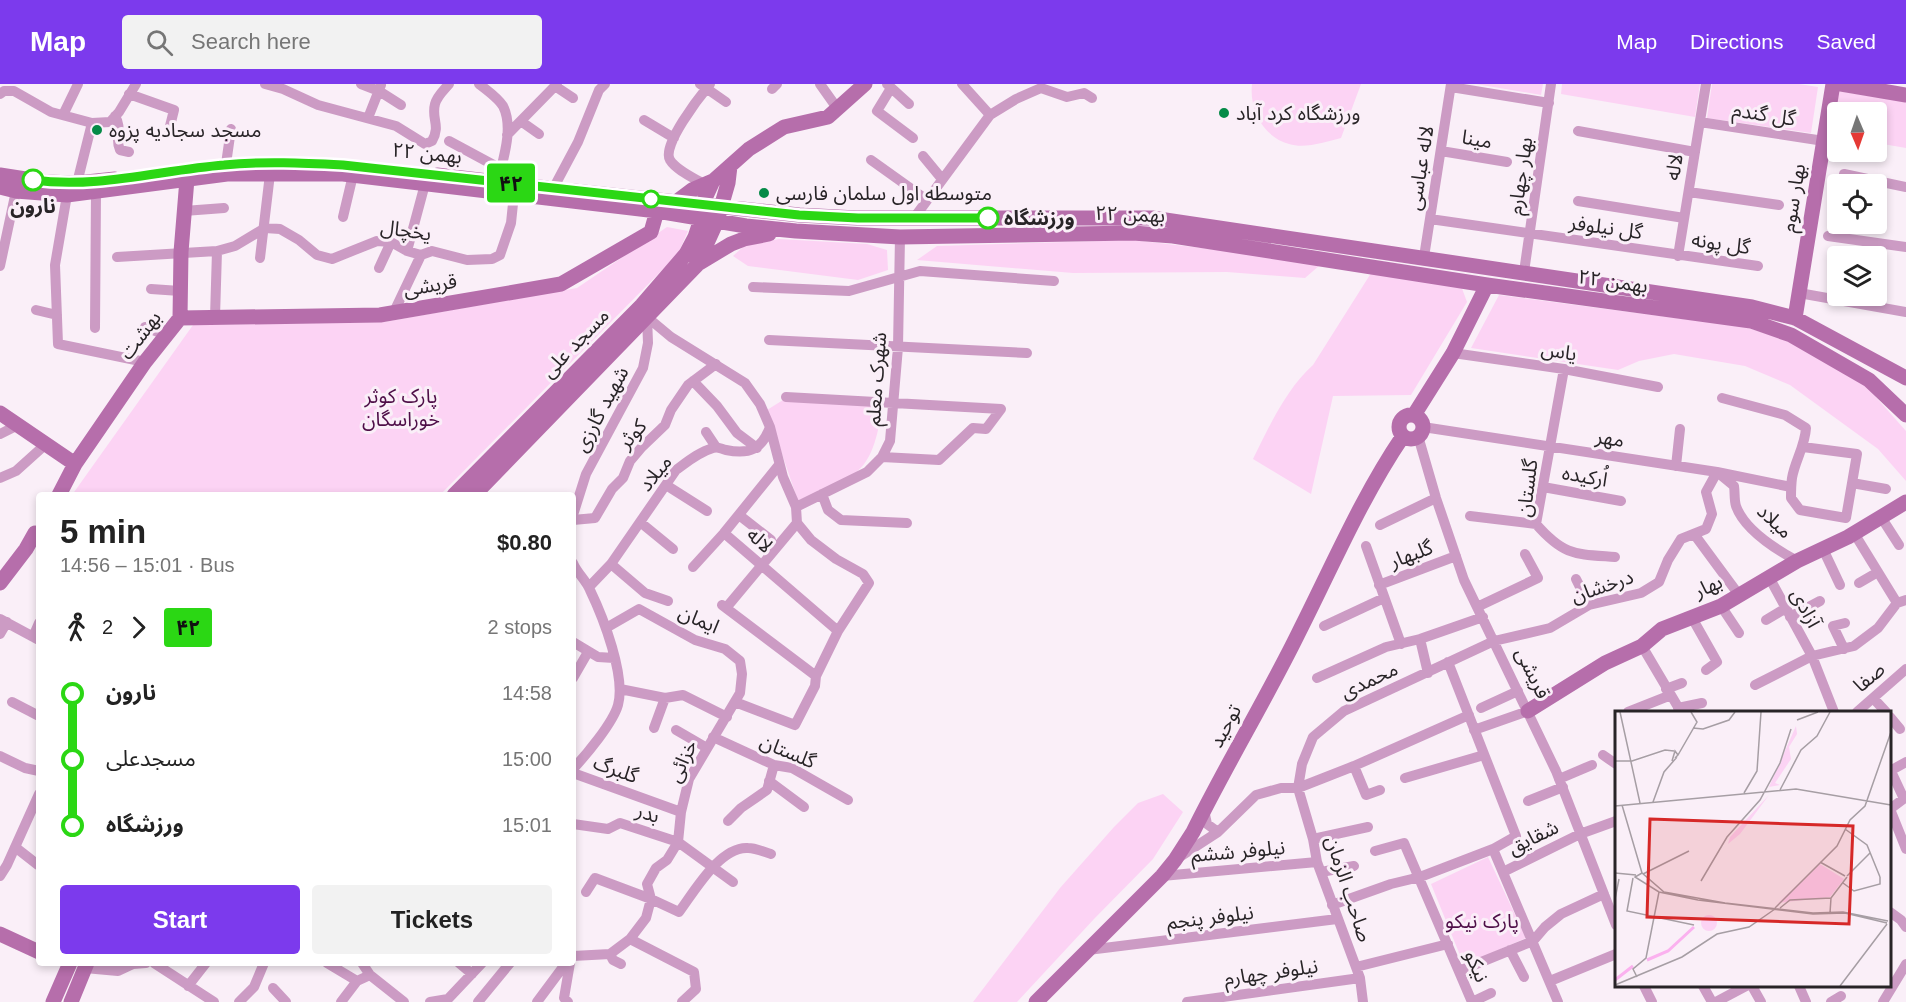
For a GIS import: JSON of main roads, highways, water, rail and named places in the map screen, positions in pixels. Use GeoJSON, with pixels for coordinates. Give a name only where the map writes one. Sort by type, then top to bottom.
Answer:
{"type":"FeatureCollection","features":[{"type":"Feature","properties":{"kind":"main road"},"geometry":{"type":"LineString","coordinates":[[695,237],[685,223],[667,209],[709,183],[749,149],[784,127],[828,117],[865,84]]}},
{"type":"Feature","properties":{"kind":"main road","name":"بهار سوم"},"geometry":{"type":"LineString","coordinates":[[1795,318],[1833,84]]}},
{"type":"Feature","properties":{"kind":"main road"},"geometry":{"type":"LineString","coordinates":[[1841,84],[1906,95]]}},
{"type":"Feature","properties":{"kind":"main road","name":"۲۲ بهمن"},"geometry":{"type":"LineString","coordinates":[[0,187],[16,190],[72,189],[226,164],[702,212],[796,231],[900,237],[1142,233],[1173,236],[1487,285],[1751,321],[1791,335],[1869,380],[1903,409]]}},
{"type":"Feature","properties":{"kind":"main road","name":"۲۲ بهمن"},"geometry":{"type":"LineString","coordinates":[[0,175],[96,192],[227,174],[270,174],[287,169],[343,165],[499,175],[553,189],[667,209]]}},
{"type":"Feature","properties":{"kind":"main road"},"geometry":{"type":"LineString","coordinates":[[697,265],[719,214],[728,183],[730,166]]}},
{"type":"Feature","properties":{"kind":"main road","name":"بهشت"},"geometry":{"type":"LineString","coordinates":[[61,492],[75,464],[145,362],[180,318],[181,252],[187,179]]}},
{"type":"Feature","properties":{"kind":"main road","name":"مسجد علی"},"geometry":{"type":"LineString","coordinates":[[476,492],[502,457],[642,305],[683,257],[695,237],[709,183]]}},
{"type":"Feature","properties":{"kind":"main road","name":"قریشی"},"geometry":{"type":"LineString","coordinates":[[180,318],[380,315],[561,284],[651,232],[667,209]]}},
{"type":"Feature","properties":{"kind":"main road","name":"۲۲ بهمن"},"geometry":{"type":"LineString","coordinates":[[719,214],[858,218],[1143,218],[1424,257],[1752,307],[1795,318],[1906,378]]}},
{"type":"Feature","properties":{"kind":"main road"},"geometry":{"type":"LineString","coordinates":[[1142,233],[1143,218]]}},
{"type":"Feature","properties":{"kind":"main road"},"geometry":{"type":"LineString","coordinates":[[697,265],[718,250],[744,239],[796,231]]}},
{"type":"Feature","properties":{"kind":"main road"},"geometry":{"type":"LineString","coordinates":[[683,257],[697,265]]}},
{"type":"Feature","properties":{"kind":"main road","name":"مسجد علی"},"geometry":{"type":"LineString","coordinates":[[458,492],[502,457],[647,317],[697,265]]}},
{"type":"Feature","properties":{"kind":"main road","name":"توحید"},"geometry":{"type":"LineString","coordinates":[[1036,1002],[1162,876],[1175,860],[1298,635],[1382,466],[1414,429],[1487,285]]}},
{"type":"Feature","properties":{"kind":"main road"},"geometry":{"type":"LineString","coordinates":[[0,413],[75,464]]}},
{"type":"Feature","properties":{"kind":"main road","name":"بهار"},"geometry":{"type":"LineString","coordinates":[[1528,711],[1605,663],[1642,646],[1662,629],[1721,606],[1797,561],[1854,534],[1906,502]]}},
{"type":"Feature","properties":{"kind":"main road"},"geometry":{"type":"LineString","coordinates":[[0,583],[36,536]]}},
{"type":"Feature","properties":{"kind":"main road"},"geometry":{"type":"LineString","coordinates":[[0,934],[36,951]]}},
{"type":"Feature","properties":{"kind":"main road"},"geometry":{"type":"LineString","coordinates":[[53,1002],[65,966]]}},
{"type":"Feature","properties":{"kind":"main road"},"geometry":{"type":"LineString","coordinates":[[71,1002],[86,966]]}},
{"type":"Feature","properties":{"kind":"place","name":"ورزشگاه کرد آباد"},"geometry":{"type":"Point","coordinates":[1224,113]}},
{"type":"Feature","properties":{"kind":"place","name":"مسجد سجادیه پزوه"},"geometry":{"type":"Point","coordinates":[97,130]}},
{"type":"Feature","properties":{"kind":"place","name":"نارون"},"geometry":{"type":"Point","coordinates":[33,180]}},
{"type":"Feature","properties":{"kind":"place","name":"متوسطه اول سلمان فارسی"},"geometry":{"type":"Point","coordinates":[764,193]}},
{"type":"Feature","properties":{"kind":"place","name":"ورزشگاه"},"geometry":{"type":"Point","coordinates":[988,218]}},
{"type":"Feature","properties":{"kind":"park label","name":"پارک کوثر خوراسگان"},"geometry":{"type":"Point","coordinates":[401,408]}},
{"type":"Feature","properties":{"kind":"park label","name":"پارک نیکو"},"geometry":{"type":"Point","coordinates":[1482,921]}}]}
